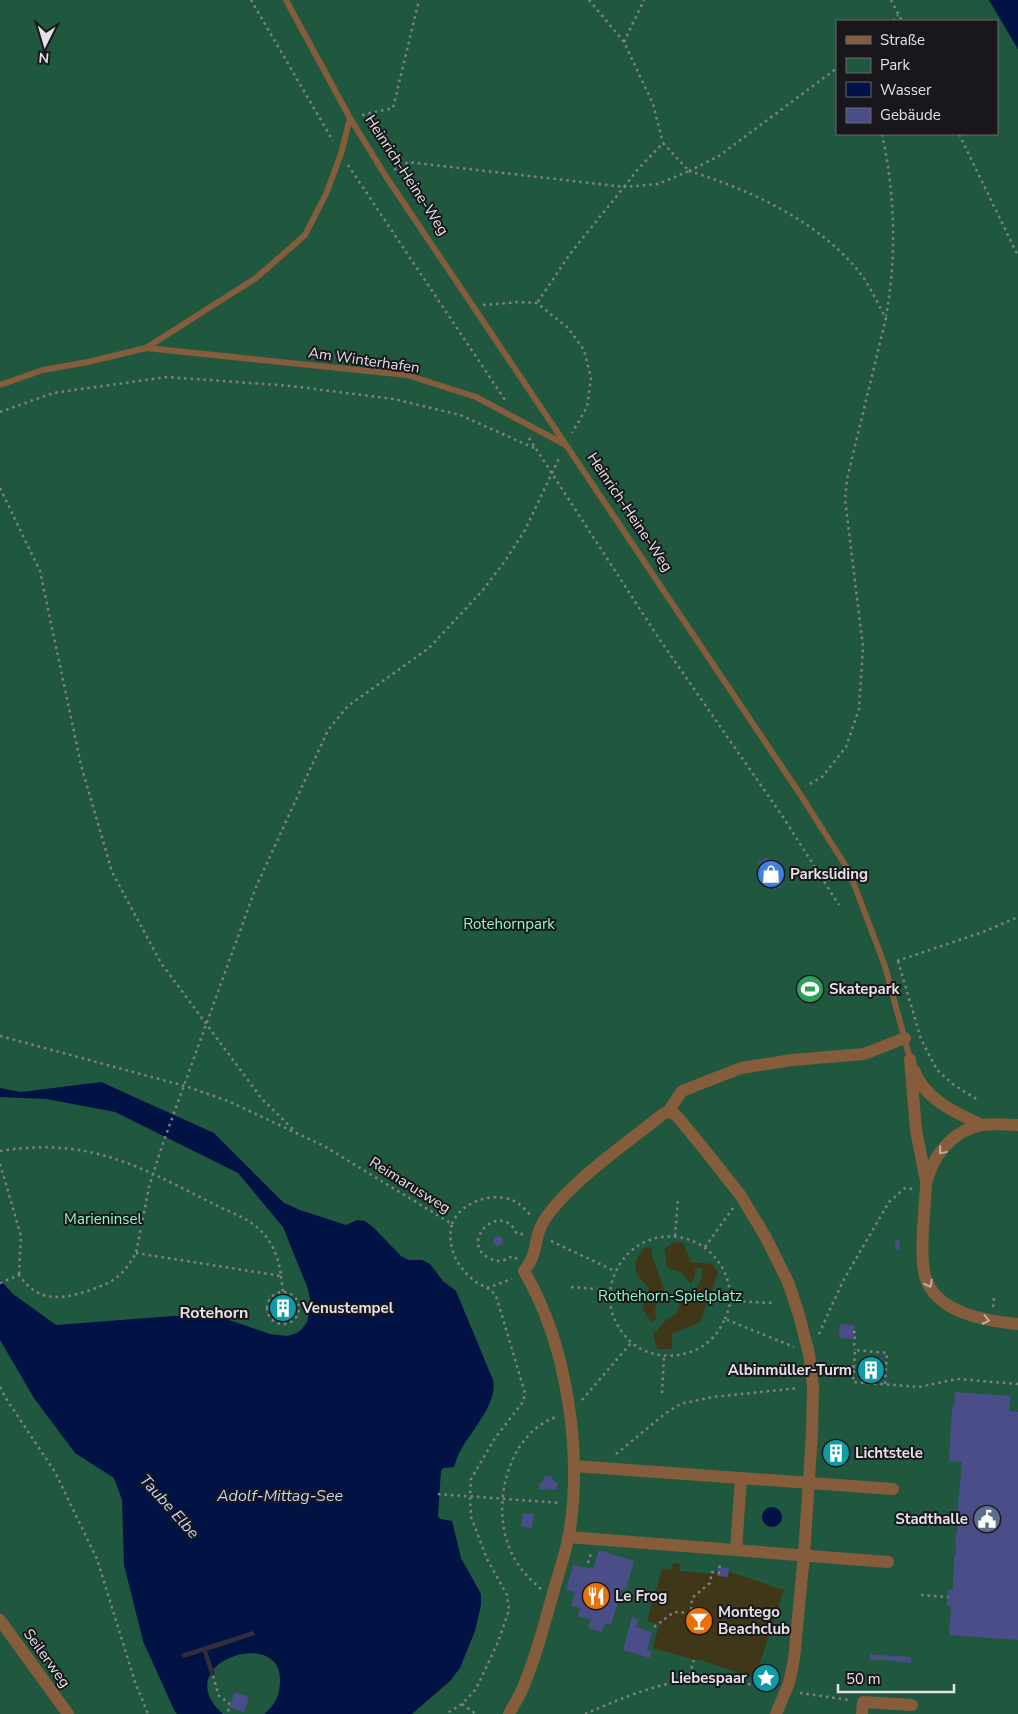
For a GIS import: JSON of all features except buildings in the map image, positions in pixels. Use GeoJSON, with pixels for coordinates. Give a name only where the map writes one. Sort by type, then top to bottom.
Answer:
{"type":"FeatureCollection","features":[{"type":"Feature","properties":{"kind":"street"},"geometry":{"type":"LineString","coordinates":[[509,1714],[526,1682],[540,1640],[568,1537],[572,1504],[574,1466],[570,1414],[565,1384],[558,1355],[536,1291],[524,1271],[529,1266],[535,1251],[537,1234],[542,1223],[552,1209],[573,1188],[663,1114],[668,1112],[682,1091],[741,1068],[792,1060],[864,1054],[904,1038]]}},
{"type":"Feature","properties":{"kind":"street","name":"Heinrich-Heine-Weg"},"geometry":{"type":"LineString","coordinates":[[910,1060],[916,1077],[929,1093],[950,1110],[982,1125]]}},
{"type":"Feature","properties":{"kind":"street","name":"Heinrich-Heine-Weg"},"geometry":{"type":"LineString","coordinates":[[910,1060],[916,1130],[926,1185]]}},
{"type":"Feature","properties":{"kind":"street"},"geometry":{"type":"LineString","coordinates":[[668,1112],[676,1115],[741,1196],[765,1236],[788,1282],[799,1315],[810,1359],[813,1386],[804,1555],[794,1659],[786,1690],[776,1714]]}},
{"type":"Feature","properties":{"kind":"street"},"geometry":{"type":"LineString","coordinates":[[1018,1125],[982,1125],[966,1131],[942,1150],[932,1166],[926,1185],[923,1251],[924,1274],[928,1285],[941,1302],[981,1320],[1018,1324]]}},
{"type":"Feature","properties":{"kind":"street"},"geometry":{"type":"LineString","coordinates":[[574,1466],[893,1489]]}},
{"type":"Feature","properties":{"kind":"street"},"geometry":{"type":"LineString","coordinates":[[736,1550],[741,1478]]}},
{"type":"Feature","properties":{"kind":"street"},"geometry":{"type":"LineString","coordinates":[[568,1537],[888,1562]]}},
{"type":"Feature","properties":{"kind":"street","name":"Seilerweg"},"geometry":{"type":"LineString","coordinates":[[0,1620],[68,1714]]}},
{"type":"Feature","properties":{"kind":"street"},"geometry":{"type":"LineString","coordinates":[[862,1708],[912,1706]]}},
{"type":"Feature","properties":{"kind":"lane","name":"Heinrich-Heine-Weg"},"geometry":{"type":"LineString","coordinates":[[286,0],[350,118],[385,175],[798,791],[849,871],[885,966],[910,1060]]}},
{"type":"Feature","properties":{"kind":"lane","name":"Am Winterhafen"},"geometry":{"type":"LineString","coordinates":[[0,384],[43,370],[88,362],[146,348],[256,278],[304,235],[326,194],[341,154],[350,118]]}},
{"type":"Feature","properties":{"kind":"lane","name":"Am Winterhafen"},"geometry":{"type":"LineString","coordinates":[[146,348],[407,375],[476,397],[565,445]]}},
{"type":"Feature","properties":{"kind":"path"},"geometry":{"type":"LineString","coordinates":[[251,0],[341,154],[517,418],[551,474],[660,640],[783,817],[839,904]]}},
{"type":"Feature","properties":{"kind":"path"},"geometry":{"type":"LineString","coordinates":[[350,118],[393,108],[419,0]]}},
{"type":"Feature","properties":{"kind":"path"},"geometry":{"type":"LineString","coordinates":[[589,0],[624,42],[653,104],[663,143],[689,171],[725,182],[805,223],[836,248],[863,278],[886,318]]}},
{"type":"Feature","properties":{"kind":"path"},"geometry":{"type":"LineString","coordinates":[[624,42],[644,0]]}},
{"type":"Feature","properties":{"kind":"path"},"geometry":{"type":"LineString","coordinates":[[891,0],[902,20]]}},
{"type":"Feature","properties":{"kind":"path"},"geometry":{"type":"LineString","coordinates":[[893,20],[899,15]]}},
{"type":"Feature","properties":{"kind":"path"},"geometry":{"type":"LineString","coordinates":[[385,175],[408,162],[624,187],[658,184],[718,156],[836,69]]}},
{"type":"Feature","properties":{"kind":"path"},"geometry":{"type":"LineString","coordinates":[[798,791],[822,777],[846,747],[859,710],[863,647],[845,499],[886,318],[892,271],[894,236],[889,165],[882,135]]}},
{"type":"Feature","properties":{"kind":"path"},"geometry":{"type":"LineString","coordinates":[[958,135],[1018,256]]}},
{"type":"Feature","properties":{"kind":"path"},"geometry":{"type":"LineString","coordinates":[[537,303],[570,254],[638,169],[663,143]]}},
{"type":"Feature","properties":{"kind":"path"},"geometry":{"type":"LineString","coordinates":[[0,1164],[21,1236],[19,1275],[33,1291],[58,1298],[70,1297],[94,1289],[116,1278],[126,1268],[136,1253],[153,1173],[162,1146],[256,887],[328,730],[348,706],[429,648],[483,590],[525,530],[565,445],[587,406],[591,378],[584,350],[568,328],[537,303],[486,304],[475,308]]}},
{"type":"Feature","properties":{"kind":"path"},"geometry":{"type":"LineString","coordinates":[[0,412],[53,393],[167,377],[291,386],[394,399],[460,416],[535,448]]}},
{"type":"Feature","properties":{"kind":"path"},"geometry":{"type":"LineString","coordinates":[[0,488],[40,571],[81,765],[112,872],[160,963],[262,1099],[298,1134]]}},
{"type":"Feature","properties":{"kind":"path"},"geometry":{"type":"LineString","coordinates":[[978,1100],[954,1086],[937,1070],[921,1039],[898,961],[984,932],[1018,917]]}},
{"type":"Feature","properties":{"kind":"path","name":"Reimarusweg"},"geometry":{"type":"LineString","coordinates":[[0,1036],[185,1086],[228,1101],[324,1146],[452,1224],[451,1245],[457,1261],[466,1274],[494,1292],[499,1302],[525,1394],[523,1402],[495,1438],[472,1479],[470,1496],[470,1517],[487,1559],[507,1595],[509,1608],[500,1636],[480,1681],[471,1696],[446,1714]]}},
{"type":"Feature","properties":{"kind":"path"},"geometry":{"type":"LineString","coordinates":[[0,1151],[40,1147],[73,1149],[104,1156],[153,1173],[236,1214],[253,1224],[271,1243],[277,1255],[283,1292]]}},
{"type":"Feature","properties":{"kind":"path"},"geometry":{"type":"LineString","coordinates":[[810,1359],[843,1281],[889,1202],[905,1188]]}},
{"type":"Feature","properties":{"kind":"path"},"geometry":{"type":"LineString","coordinates":[[705,1247],[741,1196]]}},
{"type":"Feature","properties":{"kind":"path"},"geometry":{"type":"LineString","coordinates":[[675,1236],[678,1197]]}},
{"type":"Feature","properties":{"kind":"path"},"geometry":{"type":"LineString","coordinates":[[452,1224],[458,1214],[473,1204],[490,1198],[502,1198],[515,1202],[524,1208],[534,1223],[537,1234],[615,1271]]}},
{"type":"Feature","properties":{"kind":"path"},"geometry":{"type":"LineString","coordinates":[[512,1256],[499,1261],[489,1258],[481,1251],[479,1238],[481,1231],[495,1221],[502,1221],[508,1224],[514,1228],[517,1234]]}},
{"type":"Feature","properties":{"kind":"path"},"geometry":{"type":"LineString","coordinates":[[675,1236],[689,1239],[705,1247],[718,1260],[728,1279],[730,1301],[725,1319],[715,1336],[701,1347],[683,1355],[664,1356],[647,1352],[631,1343],[618,1328],[611,1310],[610,1290],[615,1271],[625,1256],[638,1245],[655,1238],[675,1236]]}},
{"type":"Feature","properties":{"kind":"path"},"geometry":{"type":"LineString","coordinates":[[136,1253],[280,1276]]}},
{"type":"Feature","properties":{"kind":"path"},"geometry":{"type":"LineString","coordinates":[[0,1283],[19,1275]]}},
{"type":"Feature","properties":{"kind":"path"},"geometry":{"type":"LineString","coordinates":[[487,1288],[503,1282]]}},
{"type":"Feature","properties":{"kind":"path"},"geometry":{"type":"LineString","coordinates":[[571,1287],[610,1290]]}},
{"type":"Feature","properties":{"kind":"path"},"geometry":{"type":"LineString","coordinates":[[283,1292],[293,1295],[299,1307],[295,1318],[285,1323],[279,1323],[270,1317],[267,1310],[270,1298],[275,1294],[283,1292]]}},
{"type":"Feature","properties":{"kind":"path"},"geometry":{"type":"LineString","coordinates":[[730,1301],[772,1303]]}},
{"type":"Feature","properties":{"kind":"path"},"geometry":{"type":"LineString","coordinates":[[725,1319],[810,1359],[861,1367]]}},
{"type":"Feature","properties":{"kind":"path"},"geometry":{"type":"LineString","coordinates":[[853,1332],[855,1332],[853,1382],[919,1386],[957,1379],[1018,1384]]}},
{"type":"Feature","properties":{"kind":"path"},"geometry":{"type":"LineString","coordinates":[[551,1598],[524,1572],[510,1549],[502,1514],[503,1499],[510,1470],[516,1454],[536,1428],[547,1421],[570,1414],[631,1343]]}},
{"type":"Feature","properties":{"kind":"path"},"geometry":{"type":"LineString","coordinates":[[855,1350],[887,1352],[884,1384]]}},
{"type":"Feature","properties":{"kind":"path"},"geometry":{"type":"LineString","coordinates":[[662,1393],[664,1356]]}},
{"type":"Feature","properties":{"kind":"path"},"geometry":{"type":"LineString","coordinates":[[598,1467],[680,1404],[712,1397],[813,1386]]}},
{"type":"Feature","properties":{"kind":"path"},"geometry":{"type":"LineString","coordinates":[[0,1387],[55,1472],[97,1559],[135,1682],[148,1714]]}},
{"type":"Feature","properties":{"kind":"path"},"geometry":{"type":"LineString","coordinates":[[439,1494],[572,1504]]}},
{"type":"Feature","properties":{"kind":"path"},"geometry":{"type":"LineString","coordinates":[[654,1627],[674,1612],[691,1613],[692,1598],[710,1583],[712,1572],[719,1573],[721,1549]]}},
{"type":"Feature","properties":{"kind":"path"},"geometry":{"type":"LineString","coordinates":[[921,1595],[948,1597]]}},
{"type":"Feature","properties":{"kind":"path"},"geometry":{"type":"LineString","coordinates":[[688,1681],[694,1660]]}},
{"type":"Feature","properties":{"kind":"path"},"geometry":{"type":"LineString","coordinates":[[213,1676],[219,1696],[229,1704],[228,1712]]}},
{"type":"Feature","properties":{"kind":"path"},"geometry":{"type":"LineString","coordinates":[[585,1714],[637,1693],[688,1681],[729,1682],[786,1690],[862,1708]]}},
{"type":"Feature","properties":{"kind":"path"},"geometry":{"type":"LineString","coordinates":[[462,1704],[476,1714]]}},
{"type":"Feature","properties":{"kind":"green space","name":"Rotehornpark"},"geometry":{"type":"Polygon","coordinates":[[[0,0],[989,0],[1018,49],[1018,1714],[0,1714],[0,0]]]}},
{"type":"Feature","properties":{"kind":"sand"},"geometry":{"type":"Polygon","coordinates":[[[674,1242],[683,1243],[691,1262],[712,1264],[718,1273],[700,1322],[672,1334],[672,1349],[658,1349],[653,1335],[666,1320],[676,1314],[682,1300],[695,1291],[702,1277],[702,1268],[695,1269],[695,1275],[691,1284],[682,1273],[668,1268],[664,1249],[674,1242]]]}},
{"type":"Feature","properties":{"kind":"sand"},"geometry":{"type":"Polygon","coordinates":[[[646,1247],[652,1248],[652,1256],[664,1289],[655,1309],[656,1319],[651,1322],[642,1308],[649,1289],[636,1272],[638,1256],[646,1247]]]}},
{"type":"Feature","properties":{"kind":"sand"},"geometry":{"type":"Polygon","coordinates":[[[673,1563],[680,1564],[680,1571],[715,1574],[716,1571],[730,1572],[784,1590],[755,1678],[700,1660],[653,1648],[659,1625],[647,1621],[662,1569],[672,1570],[673,1563]]]}},
{"type":"Feature","properties":{"kind":"water"},"geometry":{"type":"Polygon","coordinates":[[[989,0],[1018,0],[1018,49],[989,0]]]}},
{"type":"Feature","properties":{"kind":"water","name":"Adolf-Mittag-See"},"geometry":{"type":"Polygon","coordinates":[[[101,1082],[214,1133],[284,1203],[346,1225],[357,1220],[365,1221],[401,1256],[409,1260],[422,1260],[430,1264],[443,1281],[456,1291],[493,1380],[494,1388],[488,1406],[457,1457],[454,1467],[441,1470],[438,1516],[440,1519],[452,1521],[461,1558],[481,1594],[481,1605],[475,1631],[460,1668],[450,1681],[412,1714],[264,1714],[274,1704],[278,1696],[280,1681],[276,1664],[264,1655],[248,1653],[231,1657],[217,1666],[208,1679],[209,1696],[223,1714],[177,1714],[175,1712],[143,1641],[124,1565],[122,1500],[114,1478],[75,1453],[34,1398],[0,1340],[0,1280],[13,1294],[56,1325],[200,1315],[223,1318],[270,1334],[287,1336],[297,1333],[302,1329],[307,1322],[311,1304],[308,1289],[283,1227],[238,1173],[115,1112],[46,1099],[0,1097],[0,1088],[21,1092],[101,1082]]]}},
{"type":"Feature","properties":{"kind":"water"},"geometry":{"type":"Polygon","coordinates":[[[772,1507],[779,1510],[782,1517],[779,1524],[772,1527],[765,1524],[762,1517],[765,1510],[772,1507]]]}},
{"type":"Feature","properties":{"kind":"pier"},"geometry":{"type":"Polygon","coordinates":[[[253,1631],[255,1635],[207,1651],[215,1674],[211,1677],[203,1652],[183,1658],[181,1654],[253,1631]]]}},
{"type":"Feature","properties":{"kind":"place","name":"Parksliding"},"geometry":{"type":"Point","coordinates":[771,874]}},
{"type":"Feature","properties":{"kind":"place","name":"Skatepark"},"geometry":{"type":"Point","coordinates":[810,989]}},
{"type":"Feature","properties":{"kind":"place","name":"Venustempel"},"geometry":{"type":"Point","coordinates":[283,1308]}},
{"type":"Feature","properties":{"kind":"place","name":"Albinmüller-Turm"},"geometry":{"type":"Point","coordinates":[871,1370]}},
{"type":"Feature","properties":{"kind":"place","name":"Lichtstele"},"geometry":{"type":"Point","coordinates":[836,1453]}},
{"type":"Feature","properties":{"kind":"place","name":"Stadthalle"},"geometry":{"type":"Point","coordinates":[987,1519]}},
{"type":"Feature","properties":{"kind":"place","name":"Le Frog"},"geometry":{"type":"Point","coordinates":[596,1596]}},
{"type":"Feature","properties":{"kind":"place","name":"Montego Beachclub"},"geometry":{"type":"Point","coordinates":[699,1621]}},
{"type":"Feature","properties":{"kind":"place","name":"Liebespaar"},"geometry":{"type":"Point","coordinates":[766,1678]}},
{"type":"Feature","properties":{"kind":"district","name":"Rotehorn"},"geometry":{"type":"Point","coordinates":[214,1312]}},
{"type":"Feature","properties":{"kind":"park label","name":"Marieninsel"},"geometry":{"type":"Point","coordinates":[103,1219]}},
{"type":"Feature","properties":{"kind":"park label","name":"Rothehorn-Spielplatz"},"geometry":{"type":"Point","coordinates":[670,1296]}},
{"type":"Feature","properties":{"kind":"water label","name":"Taube Elbe"},"geometry":{"type":"Point","coordinates":[170,1506]}}]}
